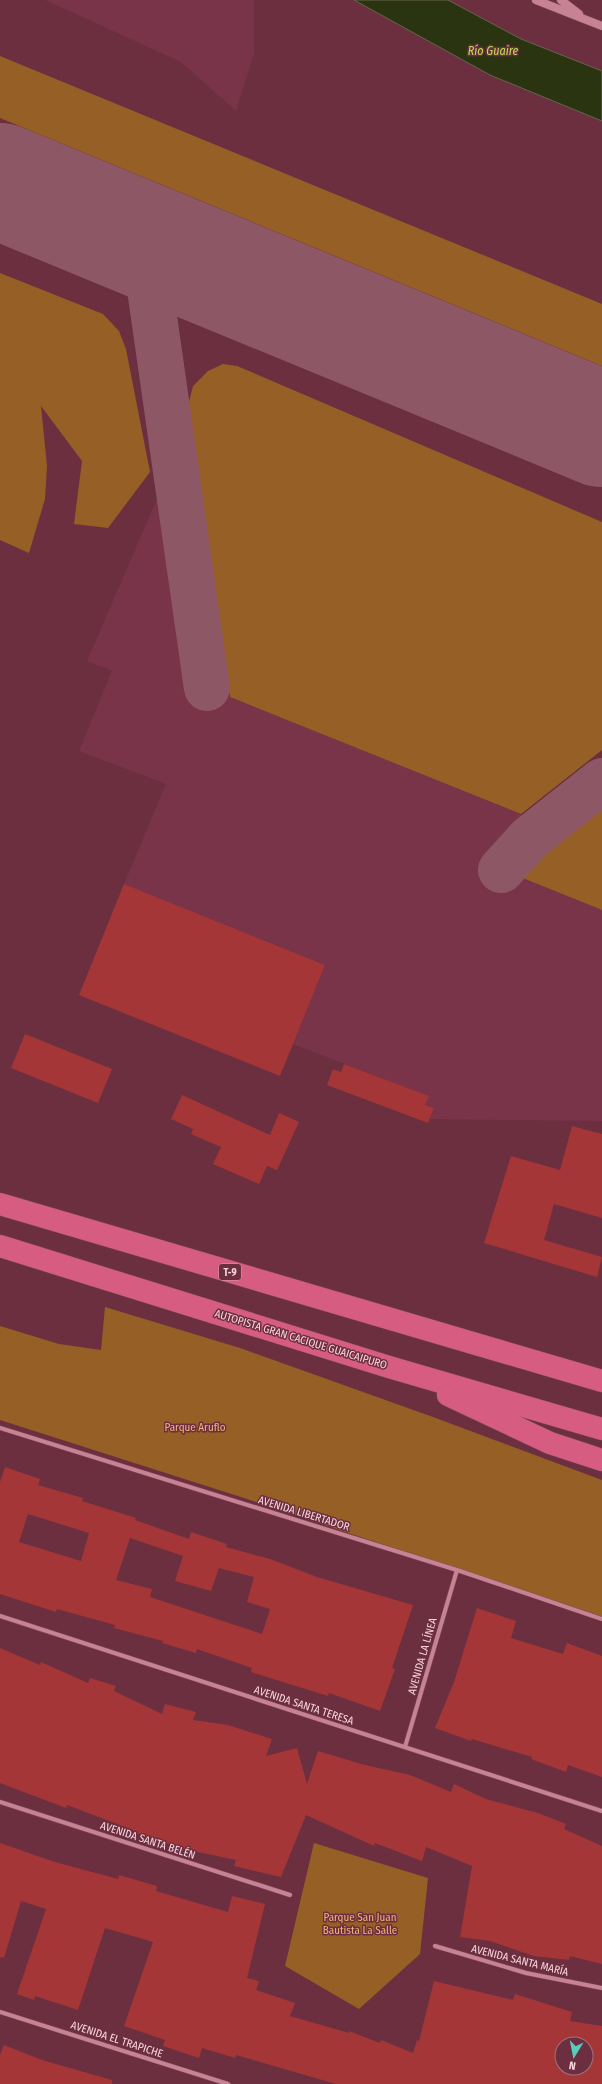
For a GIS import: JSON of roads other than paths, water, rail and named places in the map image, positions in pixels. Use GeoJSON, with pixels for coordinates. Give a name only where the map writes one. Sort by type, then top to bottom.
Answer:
{"type":"FeatureCollection","features":[{"type":"Feature","properties":{"kind":"highway","name":"T-9"},"geometry":{"type":"LineString","coordinates":[[0,1204],[602,1380]]}},
{"type":"Feature","properties":{"kind":"highway","name":"AUTOPISTA GRAN CACIQUE GUAICAIPURO"},"geometry":{"type":"LineString","coordinates":[[0,1246],[389,1367],[602,1429]]}},
{"type":"Feature","properties":{"kind":"highway"},"geometry":{"type":"LineString","coordinates":[[514,1354],[602,1367]]}},
{"type":"Feature","properties":{"kind":"highway"},"geometry":{"type":"LineString","coordinates":[[389,1367],[550,1444],[602,1460]]}},
{"type":"Feature","properties":{"kind":"street"},"geometry":{"type":"LineString","coordinates":[[536,0],[602,26]]}},
{"type":"Feature","properties":{"kind":"street"},"geometry":{"type":"LineString","coordinates":[[561,0],[586,19]]}},
{"type":"Feature","properties":{"kind":"street","name":"AVENIDA LIBERTADOR"},"geometry":{"type":"LineString","coordinates":[[0,1428],[457,1570],[602,1619]]}},
{"type":"Feature","properties":{"kind":"street","name":"AVENIDA LA LÍNEA"},"geometry":{"type":"LineString","coordinates":[[405,1747],[457,1570]]}},
{"type":"Feature","properties":{"kind":"street","name":"AVENIDA SANTA TERESA"},"geometry":{"type":"LineString","coordinates":[[0,1616],[602,1811]]}},
{"type":"Feature","properties":{"kind":"street","name":"AVENIDA SANTA BELÉN"},"geometry":{"type":"LineString","coordinates":[[0,1802],[290,1895]]}},
{"type":"Feature","properties":{"kind":"street","name":"AVENIDA SANTA MARÍA"},"geometry":{"type":"LineString","coordinates":[[435,1946],[526,1973],[602,1988]]}},
{"type":"Feature","properties":{"kind":"street","name":"AVENIDA EL TRAPICHE"},"geometry":{"type":"LineString","coordinates":[[0,2012],[228,2084]]}},
{"type":"Feature","properties":{"kind":"water","name":"Río Guaire"},"geometry":{"type":"Polygon","coordinates":[[[354,0],[448,0],[521,39],[602,71],[602,121],[490,75],[354,0]]]}},
{"type":"Feature","properties":{"kind":"park label","name":"Parque Aruflo"},"geometry":{"type":"Point","coordinates":[195,1427]}},
{"type":"Feature","properties":{"kind":"park label","name":"Parque San Juan Bautista La Salle"},"geometry":{"type":"Point","coordinates":[360,1923]}}]}
